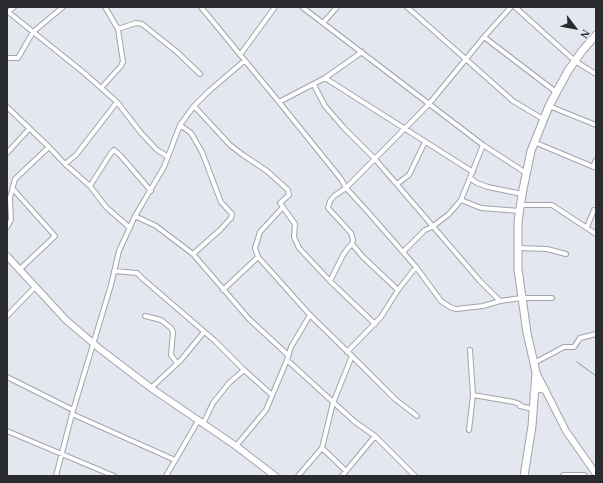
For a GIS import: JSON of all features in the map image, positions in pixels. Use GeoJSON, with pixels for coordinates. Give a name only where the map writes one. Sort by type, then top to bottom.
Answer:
{"type":"FeatureCollection","features":[{"type":"Feature","properties":{"kind":"main road"},"geometry":{"type":"LineString","coordinates":[[525,476],[536,372],[521,298],[518,269],[520,208],[522,194],[534,142],[549,106],[575,61],[596,35]]}},
{"type":"Feature","properties":{"kind":"main road"},"geometry":{"type":"LineString","coordinates":[[534,392],[538,388],[544,389]]}},
{"type":"Feature","properties":{"kind":"street"},"geometry":{"type":"LineString","coordinates":[[14,7],[8,12],[83,72],[117,102],[141,133],[157,150],[167,156]]}},
{"type":"Feature","properties":{"kind":"street"},"geometry":{"type":"LineString","coordinates":[[7,58],[18,58],[33,32],[63,7]]}},
{"type":"Feature","properties":{"kind":"street"},"geometry":{"type":"LineString","coordinates":[[100,88],[123,62],[118,29],[105,7]]}},
{"type":"Feature","properties":{"kind":"street"},"geometry":{"type":"LineString","coordinates":[[201,7],[341,179],[346,188],[416,267],[441,301],[456,309],[483,306],[500,301],[521,298],[552,298]]}},
{"type":"Feature","properties":{"kind":"street"},"geometry":{"type":"LineString","coordinates":[[240,55],[275,7]]}},
{"type":"Feature","properties":{"kind":"street"},"geometry":{"type":"LineString","coordinates":[[302,7],[483,145],[526,173]]}},
{"type":"Feature","properties":{"kind":"street"},"geometry":{"type":"LineString","coordinates":[[323,23],[337,7]]}},
{"type":"Feature","properties":{"kind":"street"},"geometry":{"type":"LineString","coordinates":[[408,7],[513,102],[543,119]]}},
{"type":"Feature","properties":{"kind":"street"},"geometry":{"type":"LineString","coordinates":[[330,281],[343,255],[352,244],[353,240],[351,233],[328,208],[330,201],[334,196],[346,188],[429,104],[484,36],[511,7]]}},
{"type":"Feature","properties":{"kind":"street"},"geometry":{"type":"LineString","coordinates":[[514,7],[575,61],[596,74]]}},
{"type":"Feature","properties":{"kind":"street"},"geometry":{"type":"LineString","coordinates":[[118,29],[136,23],[142,24],[149,28],[177,52],[200,74]]}},
{"type":"Feature","properties":{"kind":"street"},"geometry":{"type":"LineString","coordinates":[[484,36],[556,92]]}},
{"type":"Feature","properties":{"kind":"street"},"geometry":{"type":"LineString","coordinates":[[279,102],[314,85],[362,52]]}},
{"type":"Feature","properties":{"kind":"street"},"geometry":{"type":"LineString","coordinates":[[56,476],[119,251],[135,216],[164,167],[180,125],[194,106],[208,92],[244,61]]}},
{"type":"Feature","properties":{"kind":"street"},"geometry":{"type":"LineString","coordinates":[[325,78],[473,172]]}},
{"type":"Feature","properties":{"kind":"street"},"geometry":{"type":"LineString","coordinates":[[314,85],[325,106],[344,128],[375,159],[480,282],[500,301]]}},
{"type":"Feature","properties":{"kind":"street"},"geometry":{"type":"LineString","coordinates":[[65,164],[76,155],[117,102]]}},
{"type":"Feature","properties":{"kind":"street"},"geometry":{"type":"LineString","coordinates":[[194,106],[230,145],[243,156],[267,171],[288,190],[289,194],[280,201],[295,224],[294,238],[299,248],[330,281],[375,324]]}},
{"type":"Feature","properties":{"kind":"street"},"geometry":{"type":"LineString","coordinates":[[549,106],[596,125]]}},
{"type":"Feature","properties":{"kind":"street"},"geometry":{"type":"LineString","coordinates":[[7,107],[65,164],[90,186],[106,207],[130,228]]}},
{"type":"Feature","properties":{"kind":"street"},"geometry":{"type":"LineString","coordinates":[[180,125],[191,133],[202,152],[221,202],[232,214],[231,218],[220,230],[193,254]]}},
{"type":"Feature","properties":{"kind":"street"},"geometry":{"type":"LineString","coordinates":[[7,153],[29,129]]}},
{"type":"Feature","properties":{"kind":"street"},"geometry":{"type":"LineString","coordinates":[[397,184],[409,175],[425,142]]}},
{"type":"Feature","properties":{"kind":"street"},"geometry":{"type":"LineString","coordinates":[[534,142],[595,168],[596,160]]}},
{"type":"Feature","properties":{"kind":"street"},"geometry":{"type":"LineString","coordinates":[[403,252],[425,230],[432,227],[449,214],[461,200],[483,145]]}},
{"type":"Feature","properties":{"kind":"street"},"geometry":{"type":"LineString","coordinates":[[7,227],[11,220],[10,198],[15,179],[49,147]]}},
{"type":"Feature","properties":{"kind":"street"},"geometry":{"type":"LineString","coordinates":[[90,186],[114,150],[151,191]]}},
{"type":"Feature","properties":{"kind":"street"},"geometry":{"type":"LineString","coordinates":[[470,178],[477,183],[488,187],[522,194]]}},
{"type":"Feature","properties":{"kind":"street"},"geometry":{"type":"LineString","coordinates":[[13,189],[55,236],[19,270]]}},
{"type":"Feature","properties":{"kind":"street"},"geometry":{"type":"LineString","coordinates":[[461,200],[481,208],[520,208],[552,205],[596,234]]}},
{"type":"Feature","properties":{"kind":"street"},"geometry":{"type":"LineString","coordinates":[[283,207],[260,232],[255,248],[258,257],[310,315],[395,399],[417,416]]}},
{"type":"Feature","properties":{"kind":"street"},"geometry":{"type":"LineString","coordinates":[[587,227],[594,210]]}},
{"type":"Feature","properties":{"kind":"street"},"geometry":{"type":"LineString","coordinates":[[135,216],[156,226],[193,254],[249,319],[333,403],[355,422],[375,436],[415,476]]}},
{"type":"Feature","properties":{"kind":"street"},"geometry":{"type":"LineString","coordinates":[[352,244],[363,257],[398,290]]}},
{"type":"Feature","properties":{"kind":"street"},"geometry":{"type":"LineString","coordinates":[[518,248],[547,250],[566,254]]}},
{"type":"Feature","properties":{"kind":"street"},"geometry":{"type":"LineString","coordinates":[[7,256],[66,320],[93,343],[151,388],[236,446],[275,476]]}},
{"type":"Feature","properties":{"kind":"street"},"geometry":{"type":"LineString","coordinates":[[223,290],[258,257]]}},
{"type":"Feature","properties":{"kind":"street"},"geometry":{"type":"LineString","coordinates":[[347,352],[382,317],[398,290],[416,267]]}},
{"type":"Feature","properties":{"kind":"street"},"geometry":{"type":"LineString","coordinates":[[114,271],[137,273],[272,395]]}},
{"type":"Feature","properties":{"kind":"street"},"geometry":{"type":"LineString","coordinates":[[7,316],[35,287]]}},
{"type":"Feature","properties":{"kind":"street"},"geometry":{"type":"LineString","coordinates":[[236,446],[266,410],[291,347],[310,315]]}},
{"type":"Feature","properties":{"kind":"street"},"geometry":{"type":"LineString","coordinates":[[145,316],[161,320],[171,328],[173,332],[171,355],[177,363]]}},
{"type":"Feature","properties":{"kind":"street"},"geometry":{"type":"LineString","coordinates":[[151,388],[177,363],[204,332]]}},
{"type":"Feature","properties":{"kind":"street"},"geometry":{"type":"LineString","coordinates":[[534,363],[564,347],[574,347],[580,338],[596,334]]}},
{"type":"Feature","properties":{"kind":"street"},"geometry":{"type":"LineString","coordinates":[[469,430],[473,395],[470,350]]}},
{"type":"Feature","properties":{"kind":"street"},"geometry":{"type":"LineString","coordinates":[[298,476],[322,448],[333,403],[352,356]]}},
{"type":"Feature","properties":{"kind":"street"},"geometry":{"type":"LineString","coordinates":[[166,476],[213,403],[229,383],[244,370]]}},
{"type":"Feature","properties":{"kind":"street"},"geometry":{"type":"LineString","coordinates":[[536,372],[566,430],[596,474]]}},
{"type":"Feature","properties":{"kind":"street"},"geometry":{"type":"LineString","coordinates":[[7,377],[73,412],[175,460]]}},
{"type":"Feature","properties":{"kind":"street"},"geometry":{"type":"LineString","coordinates":[[473,395],[514,402],[520,406],[533,409]]}},
{"type":"Feature","properties":{"kind":"street"},"geometry":{"type":"LineString","coordinates":[[7,431],[114,476]]}},
{"type":"Feature","properties":{"kind":"street"},"geometry":{"type":"LineString","coordinates":[[342,476],[375,436]]}},
{"type":"Feature","properties":{"kind":"street"},"geometry":{"type":"LineString","coordinates":[[322,448],[346,471]]}},
{"type":"Feature","properties":{"kind":"street"},"geometry":{"type":"LineString","coordinates":[[564,476],[583,476],[590,465]]}},
{"type":"Feature","properties":{"kind":"waterway"},"geometry":{"type":"LineString","coordinates":[[577,362],[596,376]]}}]}
